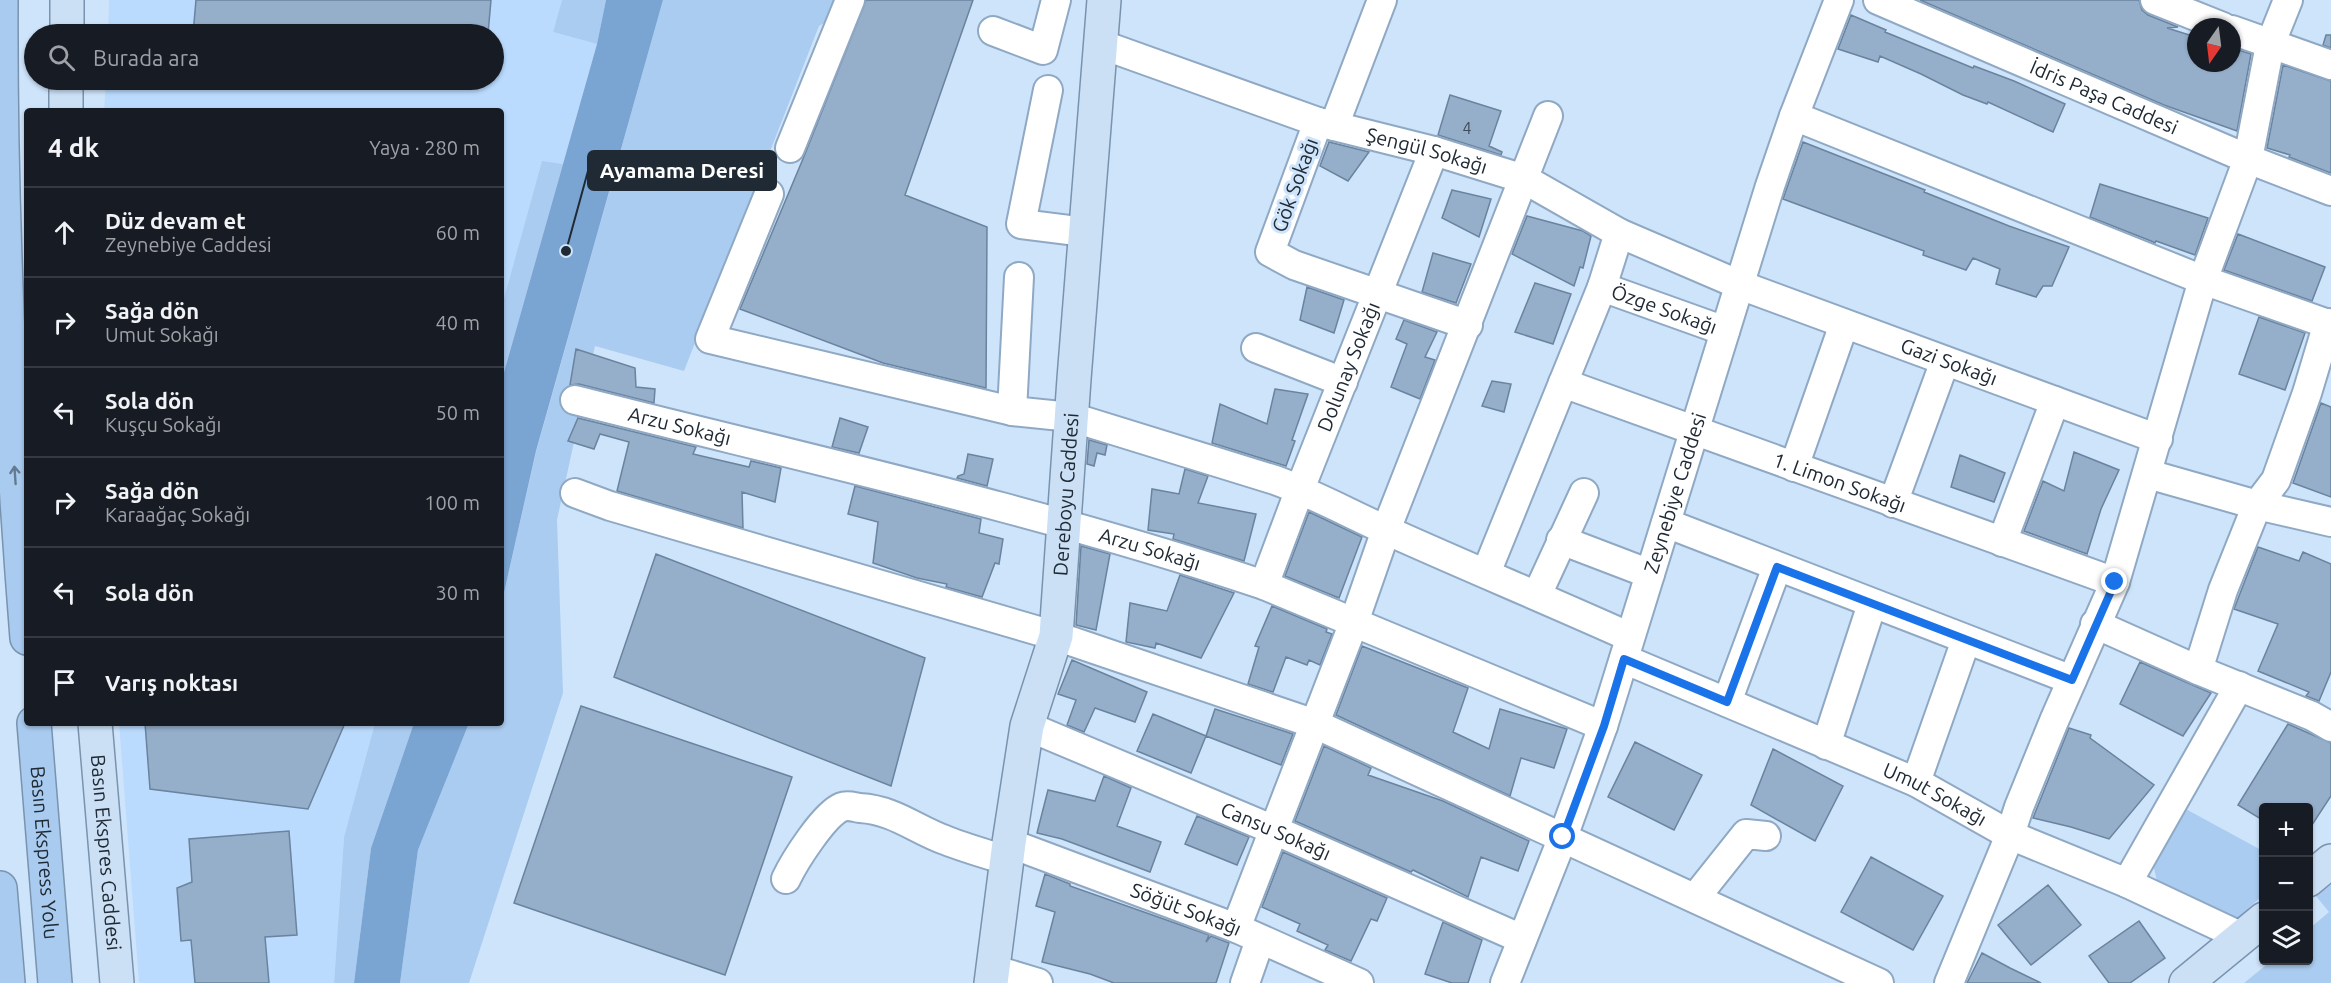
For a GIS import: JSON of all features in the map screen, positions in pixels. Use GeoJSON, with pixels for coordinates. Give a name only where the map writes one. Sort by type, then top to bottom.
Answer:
{"type":"FeatureCollection","features":[{"type":"Feature","properties":{"kind":"highway"},"geometry":{"type":"LineString","coordinates":[[1,0],[3,245],[9,392],[24,597]]}},
{"type":"Feature","properties":{"kind":"highway","name":"Basın Ekspress Yolu"},"geometry":{"type":"LineString","coordinates":[[34,726],[55,983]]}},
{"type":"Feature","properties":{"kind":"highway"},"geometry":{"type":"LineString","coordinates":[[0,888],[8,983]]}},
{"type":"Feature","properties":{"kind":"main road"},"geometry":{"type":"LineString","coordinates":[[66,24],[67,0]]}},
{"type":"Feature","properties":{"kind":"main road","name":"Dereboyu Caddesi"},"geometry":{"type":"LineString","coordinates":[[992,976],[1027,726],[1056,636],[1104,0]]}},
{"type":"Feature","properties":{"kind":"main road"},"geometry":{"type":"LineString","coordinates":[[66,90],[66,108]]}},
{"type":"Feature","properties":{"kind":"main road","name":"Basın Ekspres Caddesi"},"geometry":{"type":"LineString","coordinates":[[95,726],[117,983]]}},
{"type":"Feature","properties":{"kind":"main road"},"geometry":{"type":"LineString","coordinates":[[2313,876],[2331,861]]}},
{"type":"Feature","properties":{"kind":"main road"},"geometry":{"type":"LineString","coordinates":[[2186,983],[2253,928]]}},
{"type":"Feature","properties":{"kind":"street"},"geometry":{"type":"LineString","coordinates":[[790,148],[850,0]]}},
{"type":"Feature","properties":{"kind":"street"},"geometry":{"type":"LineString","coordinates":[[993,31],[1043,50],[1056,0]]}},
{"type":"Feature","properties":{"kind":"street"},"geometry":{"type":"LineString","coordinates":[[1326,124],[1382,0]]}},
{"type":"Feature","properties":{"kind":"street","name":"Zeynebiye Caddesi"},"geometry":{"type":"LineString","coordinates":[[1505,983],[1604,726],[1725,331],[1794,116],[1839,0]]}},
{"type":"Feature","properties":{"kind":"street","name":"İdris Paşa Caddesi"},"geometry":{"type":"LineString","coordinates":[[1878,0],[2248,159],[2331,191]]}},
{"type":"Feature","properties":{"kind":"street"},"geometry":{"type":"LineString","coordinates":[[2155,0],[2200,18]]}},
{"type":"Feature","properties":{"kind":"street"},"geometry":{"type":"LineString","coordinates":[[1949,983],[2010,835],[2019,807],[2095,624],[2115,582],[2203,280],[2248,159],[2270,45],[2288,0]]}},
{"type":"Feature","properties":{"kind":"street"},"geometry":{"type":"LineString","coordinates":[[2241,34],[2331,65]]}},
{"type":"Feature","properties":{"kind":"street","name":"Şengül Sokağı"},"geometry":{"type":"LineString","coordinates":[[1100,44],[1326,124],[1434,151],[1524,179],[1619,233],[1740,285]]}},
{"type":"Feature","properties":{"kind":"street"},"geometry":{"type":"LineString","coordinates":[[1048,90],[1021,224],[1085,232]]}},
{"type":"Feature","properties":{"kind":"street"},"geometry":{"type":"LineString","coordinates":[[1245,983],[1248,934],[1274,830],[1354,622],[1386,531],[1548,116]]}},
{"type":"Feature","properties":{"kind":"street"},"geometry":{"type":"LineString","coordinates":[[1794,116],[2203,280],[2329,324],[2276,480],[2257,505],[2223,590],[2198,670]]}},
{"type":"Feature","properties":{"kind":"street","name":"Gök Sokağı"},"geometry":{"type":"LineString","coordinates":[[1326,124],[1270,252],[1294,265],[1468,325]]}},
{"type":"Feature","properties":{"kind":"street","name":"Dolunay Sokağı"},"geometry":{"type":"LineString","coordinates":[[1264,585],[1434,151]]}},
{"type":"Feature","properties":{"kind":"street","name":"Umut Sokağı"},"geometry":{"type":"LineString","coordinates":[[769,194],[711,339],[1012,411],[1071,417],[1180,449],[1300,489],[1386,531],[1537,595],[1627,648],[1727,702],[1916,782],[2010,835],[2127,883],[2253,928]]}},
{"type":"Feature","properties":{"kind":"street"},"geometry":{"type":"LineString","coordinates":[[1486,573],[1602,287],[1619,233]]}},
{"type":"Feature","properties":{"kind":"street"},"geometry":{"type":"LineString","coordinates":[[1012,411],[1019,278]]}},
{"type":"Feature","properties":{"kind":"street","name":"Gazi Sokağı"},"geometry":{"type":"LineString","coordinates":[[1740,285],[2158,439]]}},
{"type":"Feature","properties":{"kind":"street","name":"Özge Sokağı"},"geometry":{"type":"LineString","coordinates":[[1602,287],[1725,331]]}},
{"type":"Feature","properties":{"kind":"street"},"geometry":{"type":"LineString","coordinates":[[1794,467],[1844,324]]}},
{"type":"Feature","properties":{"kind":"street"},"geometry":{"type":"LineString","coordinates":[[1256,348],[1343,382]]}},
{"type":"Feature","properties":{"kind":"street"},"geometry":{"type":"LineString","coordinates":[[1893,502],[1945,361]]}},
{"type":"Feature","properties":{"kind":"street","name":"1. Limon Sokağı"},"geometry":{"type":"LineString","coordinates":[[1563,383],[2115,582]]}},
{"type":"Feature","properties":{"kind":"street","name":"Arzu Sokağı"},"geometry":{"type":"LineString","coordinates":[[575,400],[1064,524],[1264,585],[1604,726]]}},
{"type":"Feature","properties":{"kind":"street"},"geometry":{"type":"LineString","coordinates":[[2002,542],[2055,401]]}},
{"type":"Feature","properties":{"kind":"street"},"geometry":{"type":"LineString","coordinates":[[2148,474],[2257,505],[2331,522]]}},
{"type":"Feature","properties":{"kind":"street"},"geometry":{"type":"LineString","coordinates":[[575,493],[610,506],[1056,636],[1315,724],[1879,983]]}},
{"type":"Feature","properties":{"kind":"street"},"geometry":{"type":"LineString","coordinates":[[1537,595],[1584,493]]}},
{"type":"Feature","properties":{"kind":"street"},"geometry":{"type":"LineString","coordinates":[[1666,523],[2072,680]]}},
{"type":"Feature","properties":{"kind":"street"},"geometry":{"type":"LineString","coordinates":[[1561,540],[1650,574]]}},
{"type":"Feature","properties":{"kind":"street"},"geometry":{"type":"LineString","coordinates":[[1727,702],[1777,567]]}},
{"type":"Feature","properties":{"kind":"street"},"geometry":{"type":"LineString","coordinates":[[1826,745],[1872,604]]}},
{"type":"Feature","properties":{"kind":"street"},"geometry":{"type":"LineString","coordinates":[[2095,624],[2198,670],[2312,716],[2331,727]]}},
{"type":"Feature","properties":{"kind":"street"},"geometry":{"type":"LineString","coordinates":[[1916,782],[1966,640]]}},
{"type":"Feature","properties":{"kind":"street"},"geometry":{"type":"LineString","coordinates":[[2127,883],[2239,686]]}},
{"type":"Feature","properties":{"kind":"street","name":"Cansu Sokağı"},"geometry":{"type":"LineString","coordinates":[[1027,726],[1274,830],[1522,939]]}},
{"type":"Feature","properties":{"kind":"street","name":"Söğüt Sokağı"},"geometry":{"type":"LineString","coordinates":[[786,879],[795,860],[833,813],[843,806],[874,809],[902,818],[943,839],[1008,852],[1248,934],[1359,983]]}},
{"type":"Feature","properties":{"kind":"street"},"geometry":{"type":"LineString","coordinates":[[1695,898],[1746,834],[1766,836]]}},
{"type":"Feature","properties":{"kind":"street"},"geometry":{"type":"LineString","coordinates":[[992,976],[1038,983]]}},
{"type":"Feature","properties":{"kind":"shaded area"},"geometry":{"type":"Polygon","coordinates":[[[109,0],[562,0],[553,32],[597,44],[563,164],[542,162],[504,298],[504,108],[104,108],[105,90],[504,90],[504,24],[108,24],[109,0]]]}},
{"type":"Feature","properties":{"kind":"shaded area"},"geometry":{"type":"Polygon","coordinates":[[[562,0],[606,0],[597,44],[553,32],[562,0]]]}},
{"type":"Feature","properties":{"kind":"shaded area"},"geometry":{"type":"Polygon","coordinates":[[[606,0],[663,0],[536,451],[504,593],[504,372],[597,44],[606,0]]]}},
{"type":"Feature","properties":{"kind":"shaded area"},"geometry":{"type":"Polygon","coordinates":[[[663,0],[838,0],[829,20],[819,26],[684,371],[595,346],[557,520],[563,693],[469,983],[400,983],[418,850],[468,726],[504,726],[504,593],[536,452],[663,0]]]}},
{"type":"Feature","properties":{"kind":"shaded area"},"geometry":{"type":"Polygon","coordinates":[[[542,161],[563,164],[504,372],[504,298],[542,161]]]}},
{"type":"Feature","properties":{"kind":"shaded area"},"geometry":{"type":"Polygon","coordinates":[[[119,726],[374,726],[344,837],[334,983],[139,983],[119,726]]]}},
{"type":"Feature","properties":{"kind":"shaded area"},"geometry":{"type":"Polygon","coordinates":[[[374,726],[413,726],[371,848],[354,983],[334,983],[344,837],[374,726]]]}},
{"type":"Feature","properties":{"kind":"shaded area"},"geometry":{"type":"Polygon","coordinates":[[[413,726],[468,726],[418,850],[400,983],[354,983],[371,848],[413,726]]]}},
{"type":"Feature","properties":{"kind":"shaded area"},"geometry":{"type":"Polygon","coordinates":[[[2184,808],[2259,849],[2259,899],[2238,918],[2230,919],[2158,885],[2152,860],[2184,808]]]}},
{"type":"Feature","properties":{"kind":"shaded area"},"geometry":{"type":"Polygon","coordinates":[[[2331,884],[2331,983],[2244,983],[2266,965],[2313,965],[2313,926],[2329,912],[2316,896],[2331,884]]]}},
{"type":"Feature","properties":{"kind":"building"},"geometry":{"type":"Polygon","coordinates":[[[196,0],[491,0],[489,24],[194,24],[196,0]]]}},
{"type":"Feature","properties":{"kind":"building"},"geometry":{"type":"Polygon","coordinates":[[[866,0],[973,0],[905,195],[987,227],[986,388],[883,363],[740,309],[866,0]]]}},
{"type":"Feature","properties":{"kind":"building"},"geometry":{"type":"Polygon","coordinates":[[[1920,0],[2139,0],[2142,10],[2148,15],[2178,27],[2167,28],[2187,34],[2187,72],[2241,72],[2241,51],[2251,54],[2237,131],[2164,105],[1920,0]]]}},
{"type":"Feature","properties":{"kind":"building"},"geometry":{"type":"Polygon","coordinates":[[[1851,15],[1886,30],[1885,32],[1973,68],[1974,66],[2014,81],[2065,104],[2053,132],[1988,102],[1987,104],[1963,95],[1880,56],[1878,62],[1838,49],[1851,15]]]}},
{"type":"Feature","properties":{"kind":"building"},"geometry":{"type":"Polygon","coordinates":[[[2326,35],[2331,35],[2331,48],[2323,45],[2326,35]]]}},
{"type":"Feature","properties":{"kind":"building"},"geometry":{"type":"Polygon","coordinates":[[[2283,65],[2331,81],[2331,173],[2289,157],[2290,155],[2267,148],[2283,65]]]}},
{"type":"Feature","properties":{"kind":"building"},"geometry":{"type":"Polygon","coordinates":[[[1450,95],[1501,111],[1489,146],[1502,152],[1501,155],[1438,135],[1450,95]]]}},
{"type":"Feature","properties":{"kind":"building"},"geometry":{"type":"Polygon","coordinates":[[[1329,142],[1369,152],[1348,181],[1320,166],[1329,142]]]}},
{"type":"Feature","properties":{"kind":"building"},"geometry":{"type":"Polygon","coordinates":[[[1803,142],[2009,226],[2069,247],[2052,286],[2043,286],[2036,297],[1996,284],[2000,269],[1973,258],[1966,270],[1923,255],[1924,251],[1783,199],[1803,142]]]}},
{"type":"Feature","properties":{"kind":"building"},"geometry":{"type":"Polygon","coordinates":[[[2100,184],[2208,218],[2195,255],[2156,241],[2155,243],[2090,217],[2100,184]]]}},
{"type":"Feature","properties":{"kind":"building"},"geometry":{"type":"Polygon","coordinates":[[[1452,190],[1491,199],[1479,237],[1442,218],[1452,190]]]}},
{"type":"Feature","properties":{"kind":"building"},"geometry":{"type":"Polygon","coordinates":[[[1527,216],[1583,231],[1591,236],[1583,268],[1580,267],[1574,286],[1512,254],[1527,216]]]}},
{"type":"Feature","properties":{"kind":"building"},"geometry":{"type":"Polygon","coordinates":[[[2238,234],[2325,267],[2312,301],[2224,270],[2238,234]]]}},
{"type":"Feature","properties":{"kind":"building"},"geometry":{"type":"Polygon","coordinates":[[[1433,253],[1471,264],[1456,303],[1422,292],[1433,253]]]}},
{"type":"Feature","properties":{"kind":"building"},"geometry":{"type":"Polygon","coordinates":[[[1535,283],[1571,294],[1553,344],[1515,332],[1535,283]]]}},
{"type":"Feature","properties":{"kind":"building"},"geometry":{"type":"Polygon","coordinates":[[[1307,287],[1344,300],[1334,333],[1300,320],[1307,287]]]}},
{"type":"Feature","properties":{"kind":"building"},"geometry":{"type":"Polygon","coordinates":[[[2259,317],[2305,333],[2285,390],[2239,374],[2259,317]]]}},
{"type":"Feature","properties":{"kind":"building"},"geometry":{"type":"Polygon","coordinates":[[[1404,320],[1437,332],[1425,357],[1435,360],[1420,399],[1391,387],[1407,344],[1396,339],[1404,320]]]}},
{"type":"Feature","properties":{"kind":"building"},"geometry":{"type":"Polygon","coordinates":[[[576,349],[635,368],[636,387],[655,389],[654,403],[579,384],[570,385],[576,349]]]}},
{"type":"Feature","properties":{"kind":"building"},"geometry":{"type":"Polygon","coordinates":[[[1492,381],[1511,384],[1504,412],[1482,406],[1492,381]]]}},
{"type":"Feature","properties":{"kind":"building"},"geometry":{"type":"Polygon","coordinates":[[[1275,389],[1308,394],[1292,440],[1295,441],[1286,466],[1212,443],[1220,404],[1267,424],[1275,389]]]}},
{"type":"Feature","properties":{"kind":"building"},"geometry":{"type":"Polygon","coordinates":[[[2321,403],[2331,407],[2331,497],[2293,483],[2321,403]]]}},
{"type":"Feature","properties":{"kind":"building"},"geometry":{"type":"Polygon","coordinates":[[[578,418],[696,447],[693,454],[749,467],[751,461],[781,468],[775,502],[742,492],[743,528],[617,491],[629,442],[600,434],[594,449],[568,441],[578,418]]]}},
{"type":"Feature","properties":{"kind":"building"},"geometry":{"type":"Polygon","coordinates":[[[840,418],[868,427],[859,453],[832,447],[840,418]]]}},
{"type":"Feature","properties":{"kind":"building"},"geometry":{"type":"Polygon","coordinates":[[[1089,440],[1107,445],[1105,455],[1097,453],[1094,466],[1087,464],[1089,440]]]}},
{"type":"Feature","properties":{"kind":"building"},"geometry":{"type":"Polygon","coordinates":[[[2074,452],[2119,470],[2101,509],[2087,554],[2024,531],[2043,481],[2064,491],[2074,452]]]}},
{"type":"Feature","properties":{"kind":"building"},"geometry":{"type":"Polygon","coordinates":[[[968,454],[993,459],[987,486],[957,478],[964,474],[968,454]]]}},
{"type":"Feature","properties":{"kind":"building"},"geometry":{"type":"Polygon","coordinates":[[[1960,455],[2005,473],[1994,502],[1951,487],[1960,455]]]}},
{"type":"Feature","properties":{"kind":"building"},"geometry":{"type":"Polygon","coordinates":[[[1185,469],[1208,476],[1198,503],[1256,514],[1244,561],[1173,539],[1174,534],[1148,530],[1152,489],[1179,494],[1185,469]]]}},
{"type":"Feature","properties":{"kind":"building"},"geometry":{"type":"Polygon","coordinates":[[[855,486],[981,519],[979,533],[1003,539],[999,564],[995,563],[982,597],[946,587],[947,584],[917,578],[873,563],[878,522],[848,514],[855,486]]]}},
{"type":"Feature","properties":{"kind":"building"},"geometry":{"type":"Polygon","coordinates":[[[1309,512],[1362,537],[1339,598],[1285,576],[1309,512]]]}},
{"type":"Feature","properties":{"kind":"building"},"geometry":{"type":"Polygon","coordinates":[[[1081,546],[1110,554],[1096,630],[1076,625],[1081,546]]]}},
{"type":"Feature","properties":{"kind":"building"},"geometry":{"type":"Polygon","coordinates":[[[2258,547],[2299,561],[2303,552],[2331,564],[2331,672],[2319,701],[2306,696],[2309,692],[2258,671],[2278,624],[2234,609],[2258,547]]]}},
{"type":"Feature","properties":{"kind":"building"},"geometry":{"type":"Polygon","coordinates":[[[656,554],[925,658],[891,786],[614,677],[656,554]]]}},
{"type":"Feature","properties":{"kind":"building"},"geometry":{"type":"Polygon","coordinates":[[[1180,575],[1234,593],[1201,658],[1156,643],[1155,648],[1126,642],[1130,603],[1167,611],[1180,575]]]}},
{"type":"Feature","properties":{"kind":"building"},"geometry":{"type":"Polygon","coordinates":[[[1272,606],[1327,629],[1326,632],[1332,634],[1320,665],[1309,660],[1307,665],[1286,657],[1273,692],[1248,684],[1259,647],[1255,646],[1272,606]]]}},
{"type":"Feature","properties":{"kind":"building"},"geometry":{"type":"Polygon","coordinates":[[[1362,646],[1468,688],[1453,732],[1489,749],[1500,709],[1567,729],[1554,768],[1521,758],[1510,796],[1336,715],[1362,646]]]}},
{"type":"Feature","properties":{"kind":"building"},"geometry":{"type":"Polygon","coordinates":[[[1072,660],[1147,692],[1135,722],[1095,708],[1084,732],[1067,725],[1076,700],[1058,694],[1072,660]]]}},
{"type":"Feature","properties":{"kind":"building"},"geometry":{"type":"Polygon","coordinates":[[[2140,662],[2211,693],[2183,736],[2120,704],[2140,662]]]}},
{"type":"Feature","properties":{"kind":"building"},"geometry":{"type":"Polygon","coordinates":[[[581,706],[792,777],[725,975],[514,903],[581,706]]]}},
{"type":"Feature","properties":{"kind":"building"},"geometry":{"type":"Polygon","coordinates":[[[1215,709],[1293,734],[1281,765],[1206,736],[1215,709]]]}},
{"type":"Feature","properties":{"kind":"building"},"geometry":{"type":"Polygon","coordinates":[[[1153,714],[1206,736],[1191,773],[1137,751],[1153,714]]]}},
{"type":"Feature","properties":{"kind":"building"},"geometry":{"type":"Polygon","coordinates":[[[2288,724],[2331,743],[2331,796],[2313,823],[2313,803],[2259,803],[2259,818],[2238,805],[2288,724]]]}},
{"type":"Feature","properties":{"kind":"building"},"geometry":{"type":"Polygon","coordinates":[[[145,726],[344,726],[308,809],[150,789],[145,726]]]}},
{"type":"Feature","properties":{"kind":"building"},"geometry":{"type":"Polygon","coordinates":[[[2069,728],[2091,735],[2090,738],[2154,785],[2109,839],[2033,818],[2069,728]]]}},
{"type":"Feature","properties":{"kind":"building"},"geometry":{"type":"Polygon","coordinates":[[[1635,742],[1702,775],[1674,830],[1608,797],[1635,742]]]}},
{"type":"Feature","properties":{"kind":"building"},"geometry":{"type":"Polygon","coordinates":[[[1324,746],[1371,768],[1368,775],[1443,801],[1529,841],[1518,871],[1481,857],[1468,897],[1413,870],[1411,872],[1295,821],[1324,746]]]}},
{"type":"Feature","properties":{"kind":"building"},"geometry":{"type":"Polygon","coordinates":[[[1773,749],[1843,786],[1815,841],[1751,805],[1773,749]]]}},
{"type":"Feature","properties":{"kind":"building"},"geometry":{"type":"Polygon","coordinates":[[[1104,776],[1131,788],[1117,826],[1161,842],[1150,872],[1062,839],[1037,833],[1048,790],[1095,801],[1104,776]]]}},
{"type":"Feature","properties":{"kind":"building"},"geometry":{"type":"Polygon","coordinates":[[[1197,816],[1249,837],[1237,865],[1185,844],[1197,816]]]}},
{"type":"Feature","properties":{"kind":"building"},"geometry":{"type":"Polygon","coordinates":[[[289,831],[297,935],[265,937],[269,983],[195,983],[191,940],[181,941],[177,888],[192,882],[189,839],[289,831]]]}},
{"type":"Feature","properties":{"kind":"building"},"geometry":{"type":"Polygon","coordinates":[[[1283,852],[1387,898],[1377,921],[1371,919],[1351,961],[1325,950],[1328,945],[1297,931],[1300,924],[1262,907],[1283,852]]]}},
{"type":"Feature","properties":{"kind":"building"},"geometry":{"type":"Polygon","coordinates":[[[1871,857],[1943,896],[1913,950],[1841,912],[1871,857]]]}},
{"type":"Feature","properties":{"kind":"building"},"geometry":{"type":"Polygon","coordinates":[[[1045,874],[1070,884],[1070,886],[1209,935],[1206,942],[1211,936],[1229,943],[1216,983],[1114,983],[1090,974],[1042,962],[1055,912],[1036,906],[1045,874]]]}},
{"type":"Feature","properties":{"kind":"building"},"geometry":{"type":"Polygon","coordinates":[[[2048,885],[2081,925],[2031,965],[1998,925],[2048,885]]]}},
{"type":"Feature","properties":{"kind":"building"},"geometry":{"type":"Polygon","coordinates":[[[2139,921],[2165,958],[2130,983],[2109,983],[2089,956],[2139,921]]]}},
{"type":"Feature","properties":{"kind":"building"},"geometry":{"type":"Polygon","coordinates":[[[1443,922],[1482,940],[1468,983],[1452,983],[1425,974],[1443,922]]]}},
{"type":"Feature","properties":{"kind":"building"},"geometry":{"type":"Polygon","coordinates":[[[1982,953],[2010,968],[2041,983],[1967,983],[1982,953]]]}},
{"type":"Feature","properties":{"kind":"place","name":"Ayamama Deresi"},"geometry":{"type":"Point","coordinates":[566,251]}},
{"type":"Feature","properties":{"kind":"route"},"geometry":{"type":"LineString","coordinates":[[1563,837],[1604,726],[1624,659],[1727,702],[1777,567],[2072,680],[2115,582]]}}]}
